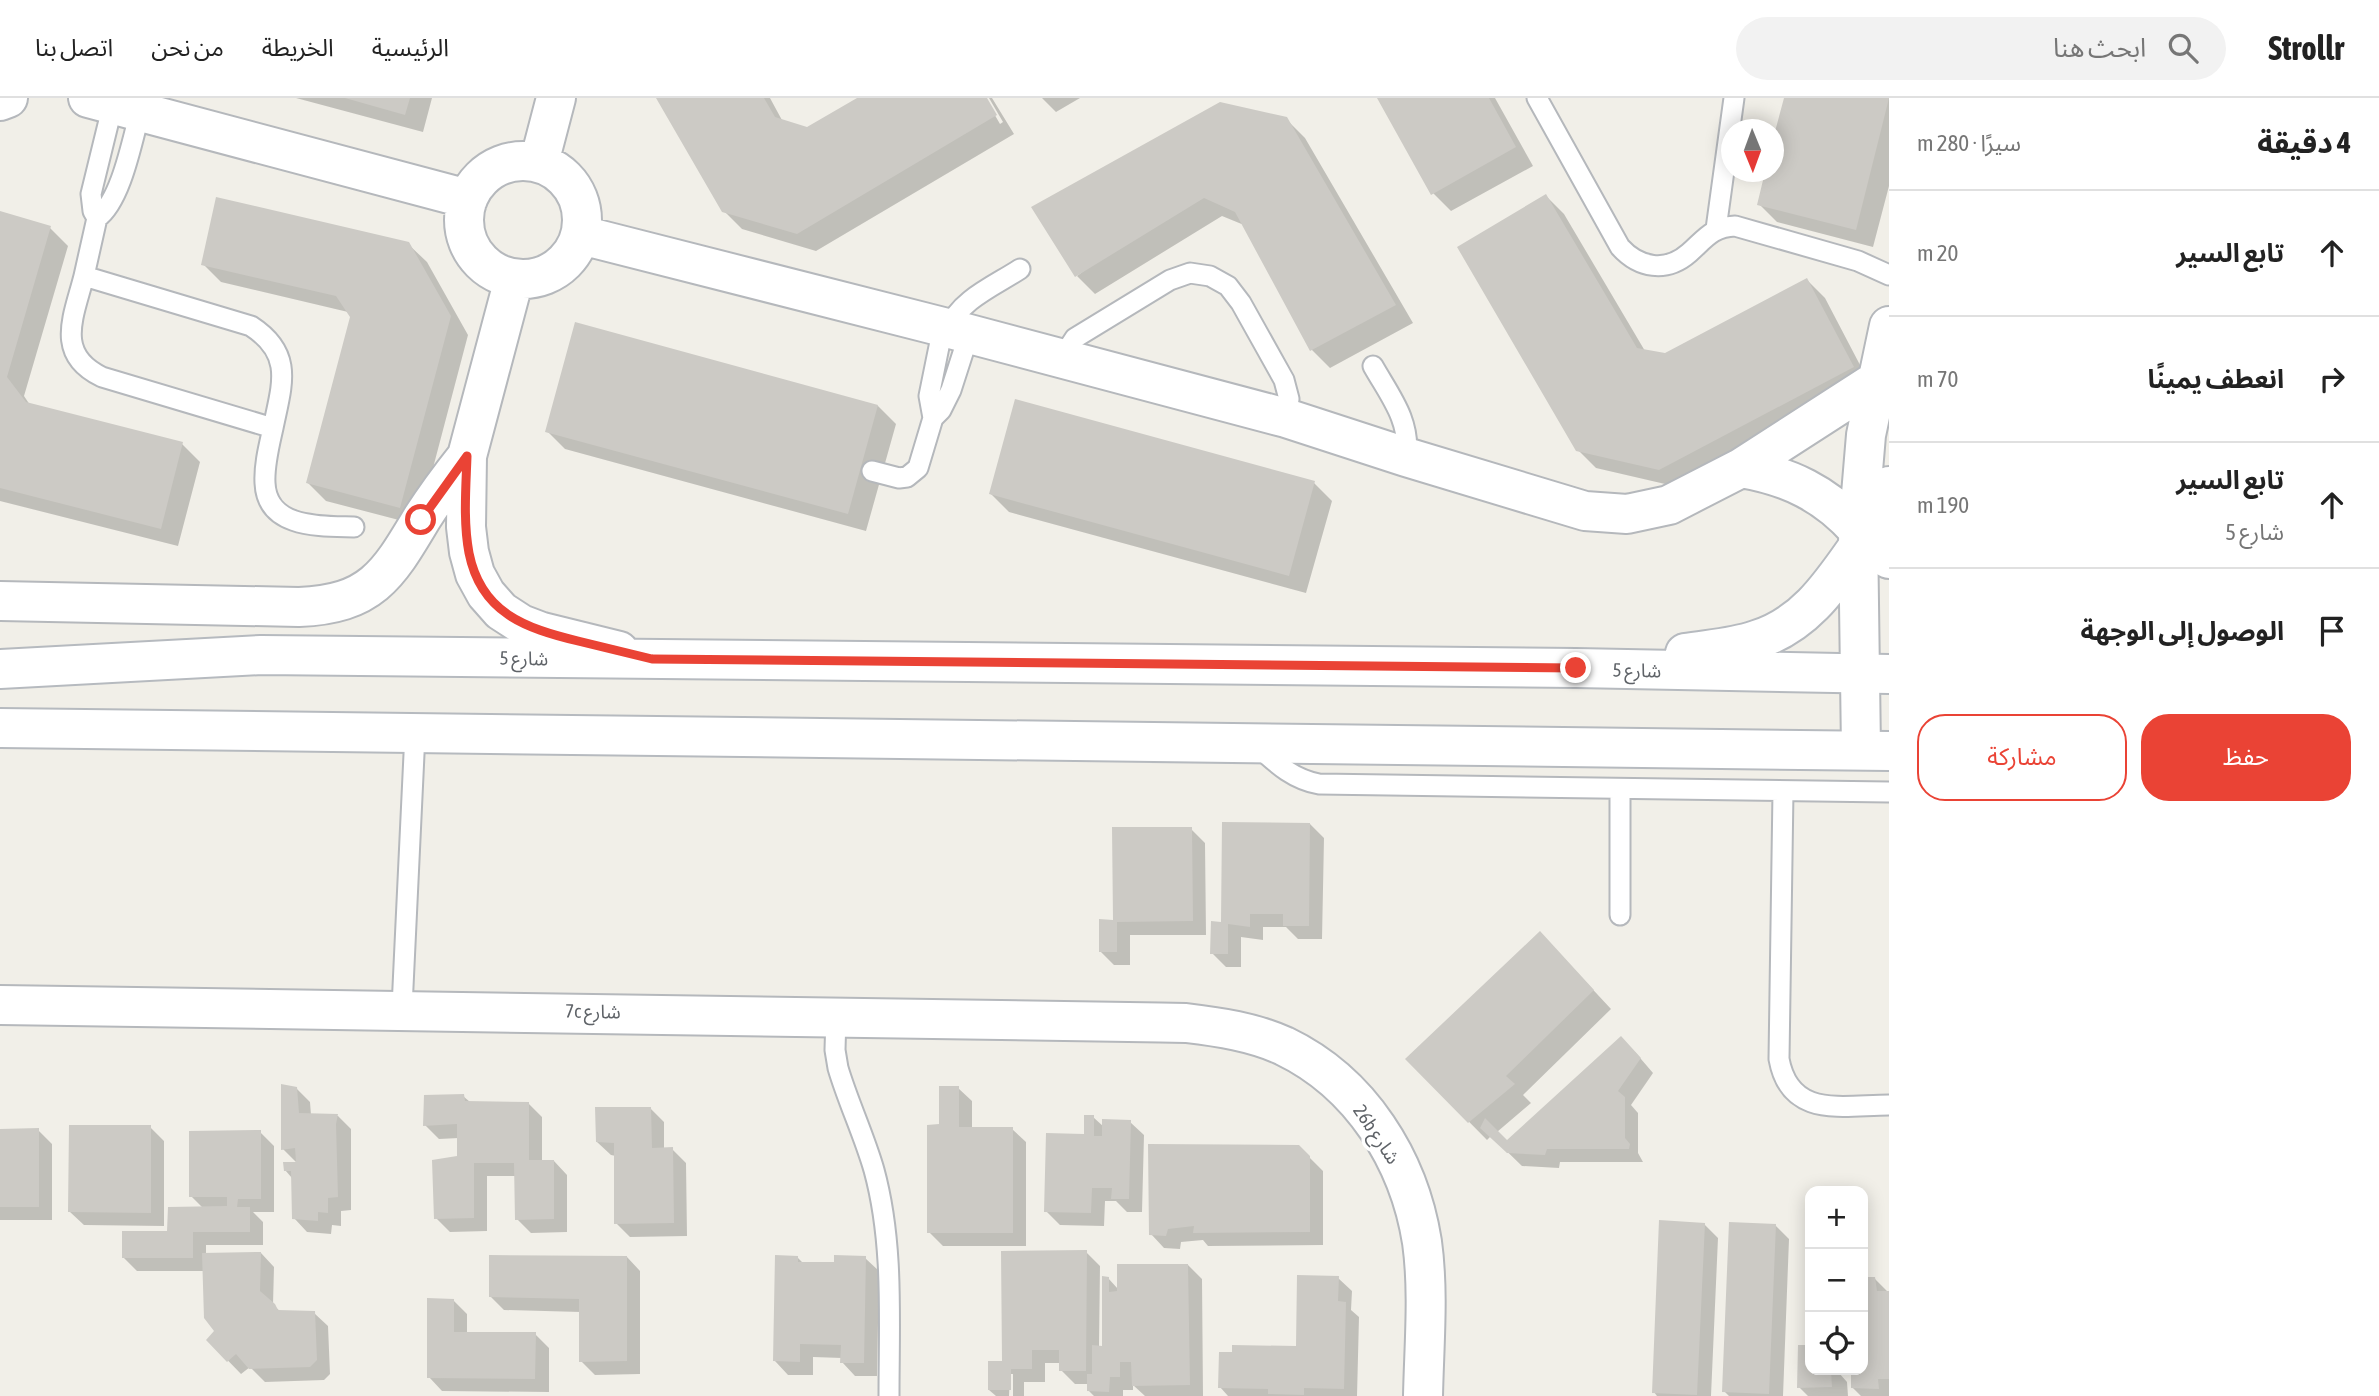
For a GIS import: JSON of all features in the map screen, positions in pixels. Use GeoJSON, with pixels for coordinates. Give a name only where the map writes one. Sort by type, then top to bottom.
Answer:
{"type":"FeatureCollection","features":[{"type":"Feature","properties":{"kind":"street"},"geometry":{"type":"LineString","coordinates":[[0,101],[8,98]]}},
{"type":"Feature","properties":{"kind":"street"},"geometry":{"type":"LineString","coordinates":[[539,163],[556,98]]}},
{"type":"Feature","properties":{"kind":"street"},"geometry":{"type":"LineString","coordinates":[[113,105],[468,199]]}},
{"type":"Feature","properties":{"kind":"street"},"geometry":{"type":"LineString","coordinates":[[517,161],[539,163],[560,173],[575,191],[582,213],[581,235],[572,255],[556,270],[535,278],[514,278],[494,272],[478,259],[467,241],[463,220],[468,199],[479,181],[496,167],[517,161]]}},
{"type":"Feature","properties":{"kind":"street"},"geometry":{"type":"LineString","coordinates":[[581,235],[1286,418],[1585,511],[1606,514],[1627,514],[1669,505],[1741,468],[1882,383]]}},
{"type":"Feature","properties":{"kind":"street"},"geometry":{"type":"LineString","coordinates":[[514,278],[467,456],[466,527],[475,574],[486,594],[501,611],[521,624],[542,632],[652,659]]}},
{"type":"Feature","properties":{"kind":"street"},"geometry":{"type":"LineString","coordinates":[[0,729],[1875,750],[1881,528],[1866,435],[1882,383],[1889,326]]}},
{"type":"Feature","properties":{"kind":"street"},"geometry":{"type":"LineString","coordinates":[[0,601],[299,607],[322,606],[345,600],[367,589],[385,575],[435,498],[467,456]]}},
{"type":"Feature","properties":{"kind":"street"},"geometry":{"type":"LineString","coordinates":[[1741,468],[1764,472],[1806,487],[1843,513],[1881,528]]}},
{"type":"Feature","properties":{"kind":"street"},"geometry":{"type":"LineString","coordinates":[[1576,668],[1727,647],[1756,640],[1784,628],[1808,611],[1881,528]]}},
{"type":"Feature","properties":{"kind":"street"},"geometry":{"type":"LineString","coordinates":[[0,652],[261,655]]}},
{"type":"Feature","properties":{"kind":"street","name":"شارع 5"},"geometry":{"type":"LineString","coordinates":[[0,670],[261,655],[1576,668],[1875,674]]}},
{"type":"Feature","properties":{"kind":"street","name":"7c شارع"},"geometry":{"type":"LineString","coordinates":[[0,1005],[402,1008],[1186,1023]]}},
{"type":"Feature","properties":{"kind":"street","name":"26b شارع"},"geometry":{"type":"LineString","coordinates":[[1186,1023],[1236,1030],[1284,1046],[1326,1072],[1363,1107],[1392,1148],[1412,1195],[1422,1244],[1423,1396]]}},
{"type":"Feature","properties":{"kind":"lane"},"geometry":{"type":"LineString","coordinates":[[1538,98],[1620,247],[1640,263],[1666,266],[1689,254],[1716,229],[1726,226],[1745,228],[1858,261],[1889,275]]}},
{"type":"Feature","properties":{"kind":"lane"},"geometry":{"type":"LineString","coordinates":[[1716,229],[1734,98]]}},
{"type":"Feature","properties":{"kind":"lane"},"geometry":{"type":"LineString","coordinates":[[97,218],[93,211],[91,194],[113,105]]}},
{"type":"Feature","properties":{"kind":"lane"},"geometry":{"type":"LineString","coordinates":[[113,105],[114,200],[97,218],[71,328],[74,352],[80,363],[102,377],[272,428]]}},
{"type":"Feature","properties":{"kind":"lane"},"geometry":{"type":"LineString","coordinates":[[872,471],[899,478],[913,474],[921,461],[933,418],[929,396],[954,330],[952,319],[966,304],[1020,269]]}},
{"type":"Feature","properties":{"kind":"lane"},"geometry":{"type":"LineString","coordinates":[[1062,358],[1075,338],[1170,280],[1190,273],[1210,276],[1228,286],[1241,303],[1284,380],[1289,399],[1286,418]]}},
{"type":"Feature","properties":{"kind":"lane"},"geometry":{"type":"LineString","coordinates":[[84,276],[251,326],[266,336],[277,350],[282,368],[265,471],[265,487],[270,502],[281,514],[294,522],[354,527]]}},
{"type":"Feature","properties":{"kind":"lane"},"geometry":{"type":"LineString","coordinates":[[1373,366],[1402,415],[1408,443],[1406,457]]}},
{"type":"Feature","properties":{"kind":"lane"},"geometry":{"type":"LineString","coordinates":[[402,1008],[415,733]]}},
{"type":"Feature","properties":{"kind":"lane"},"geometry":{"type":"LineString","coordinates":[[1255,745],[1285,771],[1319,785],[1889,792]]}},
{"type":"Feature","properties":{"kind":"lane"},"geometry":{"type":"LineString","coordinates":[[1620,789],[1620,915]]}},
{"type":"Feature","properties":{"kind":"lane"},"geometry":{"type":"LineString","coordinates":[[1783,791],[1779,1059],[1783,1077],[1793,1093],[1810,1103],[1889,1105]]}},
{"type":"Feature","properties":{"kind":"lane"},"geometry":{"type":"LineString","coordinates":[[836,1016],[835,1050],[838,1068],[874,1170],[881,1204],[889,1275],[889,1396]]}},
{"type":"Feature","properties":{"kind":"building"},"geometry":{"type":"Polygon","coordinates":[[[345,98],[410,98],[405,115],[345,98]]]}},
{"type":"Feature","properties":{"kind":"building"},"geometry":{"type":"Polygon","coordinates":[[[656,98],[764,98],[775,117],[807,127],[857,98],[987,98],[997,115],[797,234],[722,212],[656,98]]]}},
{"type":"Feature","properties":{"kind":"building"},"geometry":{"type":"Polygon","coordinates":[[[1377,98],[1489,98],[1516,147],[1431,195],[1377,98]]]}},
{"type":"Feature","properties":{"kind":"building"},"geometry":{"type":"Polygon","coordinates":[[[1784,98],[1889,98],[1856,230],[1757,205],[1763,182],[1784,182],[1784,119],[1778,119],[1784,98]]]}},
{"type":"Feature","properties":{"kind":"building"},"geometry":{"type":"Polygon","coordinates":[[[1220,102],[1287,117],[1396,305],[1310,351],[1235,212],[1204,198],[1075,277],[1031,207],[1220,102]]]}},
{"type":"Feature","properties":{"kind":"building"},"geometry":{"type":"Polygon","coordinates":[[[1546,194],[1637,348],[1665,353],[1807,278],[1854,367],[1659,470],[1576,451],[1457,247],[1546,194]]]}},
{"type":"Feature","properties":{"kind":"building"},"geometry":{"type":"Polygon","coordinates":[[[216,197],[409,242],[451,316],[400,508],[306,483],[350,317],[336,296],[201,265],[216,197]]]}},
{"type":"Feature","properties":{"kind":"building"},"geometry":{"type":"Polygon","coordinates":[[[0,211],[51,226],[7,377],[26,402],[183,442],[161,529],[0,488],[0,211]]]}},
{"type":"Feature","properties":{"kind":"building"},"geometry":{"type":"Polygon","coordinates":[[[575,322],[878,405],[848,514],[545,432],[575,322]]]}},
{"type":"Feature","properties":{"kind":"building"},"geometry":{"type":"Polygon","coordinates":[[[1015,399],[1315,481],[1289,576],[989,494],[1015,399]]]}},
{"type":"Feature","properties":{"kind":"building"},"geometry":{"type":"Polygon","coordinates":[[[1222,822],[1310,823],[1309,926],[1283,926],[1283,914],[1250,914],[1250,927],[1228,924],[1228,954],[1210,954],[1211,921],[1221,922],[1222,822]]]}},
{"type":"Feature","properties":{"kind":"building"},"geometry":{"type":"Polygon","coordinates":[[[1112,827],[1192,827],[1193,921],[1117,922],[1117,952],[1099,952],[1099,919],[1113,920],[1112,827]]]}},
{"type":"Feature","properties":{"kind":"building"},"geometry":{"type":"Polygon","coordinates":[[[1540,931],[1594,990],[1506,1076],[1515,1084],[1468,1123],[1405,1059],[1540,931]]]}},
{"type":"Feature","properties":{"kind":"building"},"geometry":{"type":"Polygon","coordinates":[[[1621,1036],[1641,1058],[1618,1091],[1625,1097],[1625,1138],[1630,1144],[1629,1149],[1547,1149],[1545,1155],[1507,1153],[1480,1128],[1485,1118],[1507,1140],[1621,1036]]]}},
{"type":"Feature","properties":{"kind":"building"},"geometry":{"type":"Polygon","coordinates":[[[281,1084],[297,1087],[299,1113],[338,1114],[338,1197],[328,1198],[328,1213],[318,1212],[318,1221],[292,1219],[291,1171],[284,1171],[283,1162],[296,1162],[295,1148],[281,1150],[281,1084]]]}},
{"type":"Feature","properties":{"kind":"building"},"geometry":{"type":"Polygon","coordinates":[[[939,1086],[959,1086],[959,1127],[1013,1127],[1013,1233],[927,1233],[927,1125],[939,1124],[939,1086]]]}},
{"type":"Feature","properties":{"kind":"building"},"geometry":{"type":"Polygon","coordinates":[[[464,1094],[465,1101],[529,1102],[529,1160],[554,1160],[554,1219],[515,1220],[514,1163],[474,1163],[474,1218],[434,1219],[432,1160],[457,1156],[457,1124],[423,1126],[424,1095],[464,1094]]]}},
{"type":"Feature","properties":{"kind":"building"},"geometry":{"type":"Polygon","coordinates":[[[595,1107],[651,1107],[652,1148],[673,1147],[674,1223],[614,1224],[614,1143],[596,1142],[595,1107]]]}},
{"type":"Feature","properties":{"kind":"building"},"geometry":{"type":"Polygon","coordinates":[[[1084,1115],[1094,1115],[1094,1136],[1102,1136],[1102,1119],[1131,1120],[1129,1199],[1111,1199],[1112,1188],[1092,1188],[1091,1213],[1044,1212],[1046,1133],[1084,1134],[1084,1115]]]}},
{"type":"Feature","properties":{"kind":"building"},"geometry":{"type":"Polygon","coordinates":[[[69,1125],[151,1125],[151,1213],[68,1212],[69,1125]]]}},
{"type":"Feature","properties":{"kind":"building"},"geometry":{"type":"Polygon","coordinates":[[[39,1128],[39,1207],[0,1207],[0,1129],[39,1128]]]}},
{"type":"Feature","properties":{"kind":"building"},"geometry":{"type":"Polygon","coordinates":[[[261,1130],[261,1199],[238,1199],[237,1207],[250,1207],[250,1232],[193,1232],[193,1258],[122,1258],[122,1231],[167,1231],[168,1207],[227,1206],[227,1197],[189,1197],[189,1131],[261,1130]]]}},
{"type":"Feature","properties":{"kind":"building"},"geometry":{"type":"Polygon","coordinates":[[[1148,1144],[1299,1145],[1310,1156],[1310,1232],[1193,1233],[1194,1226],[1168,1229],[1166,1236],[1149,1235],[1148,1144]]]}},
{"type":"Feature","properties":{"kind":"building"},"geometry":{"type":"Polygon","coordinates":[[[1659,1220],[1705,1223],[1697,1395],[1652,1393],[1659,1220]]]}},
{"type":"Feature","properties":{"kind":"building"},"geometry":{"type":"Polygon","coordinates":[[[1729,1222],[1776,1224],[1769,1394],[1722,1392],[1729,1222]]]}},
{"type":"Feature","properties":{"kind":"building"},"geometry":{"type":"Polygon","coordinates":[[[1087,1250],[1086,1371],[1059,1371],[1059,1350],[1032,1350],[1032,1369],[1011,1369],[1011,1390],[988,1390],[988,1361],[1002,1361],[1001,1251],[1087,1250]]]}},
{"type":"Feature","properties":{"kind":"building"},"geometry":{"type":"Polygon","coordinates":[[[261,1252],[260,1291],[278,1310],[315,1311],[317,1360],[310,1367],[249,1369],[236,1354],[227,1362],[206,1340],[214,1331],[204,1318],[202,1253],[261,1252]]]}},
{"type":"Feature","properties":{"kind":"building"},"geometry":{"type":"Polygon","coordinates":[[[489,1255],[627,1256],[627,1361],[579,1362],[579,1299],[489,1297],[489,1255]]]}},
{"type":"Feature","properties":{"kind":"building"},"geometry":{"type":"Polygon","coordinates":[[[775,1255],[798,1256],[798,1262],[834,1262],[834,1255],[866,1256],[864,1363],[840,1363],[841,1345],[800,1344],[800,1362],[773,1361],[775,1255]]]}},
{"type":"Feature","properties":{"kind":"building"},"geometry":{"type":"Polygon","coordinates":[[[1117,1264],[1188,1264],[1190,1385],[1132,1386],[1131,1362],[1120,1362],[1120,1377],[1110,1377],[1109,1392],[1087,1391],[1087,1374],[1092,1374],[1092,1345],[1102,1346],[1102,1276],[1109,1277],[1109,1292],[1117,1291],[1117,1264]]]}},
{"type":"Feature","properties":{"kind":"building"},"geometry":{"type":"Polygon","coordinates":[[[1297,1275],[1339,1276],[1338,1301],[1346,1302],[1344,1389],[1304,1388],[1304,1395],[1268,1394],[1268,1389],[1218,1388],[1219,1352],[1232,1352],[1232,1345],[1296,1346],[1297,1275]]]}},
{"type":"Feature","properties":{"kind":"building"},"geometry":{"type":"Polygon","coordinates":[[[1868,1277],[1875,1277],[1877,1291],[1889,1291],[1889,1379],[1878,1379],[1879,1389],[1851,1388],[1851,1375],[1868,1375],[1868,1277]]]}},
{"type":"Feature","properties":{"kind":"building"},"geometry":{"type":"Polygon","coordinates":[[[427,1298],[454,1299],[454,1332],[536,1332],[535,1379],[427,1378],[427,1298]]]}},
{"type":"Feature","properties":{"kind":"building"},"geometry":{"type":"Polygon","coordinates":[[[1798,1345],[1805,1345],[1805,1375],[1831,1375],[1832,1387],[1797,1388],[1798,1345]]]}},
{"type":"Feature","properties":{"kind":"route"},"geometry":{"type":"LineString","coordinates":[[421,520],[467,456],[466,527],[469,552],[475,574],[486,594],[501,611],[521,624],[542,632],[652,659],[1576,668]]}}]}
